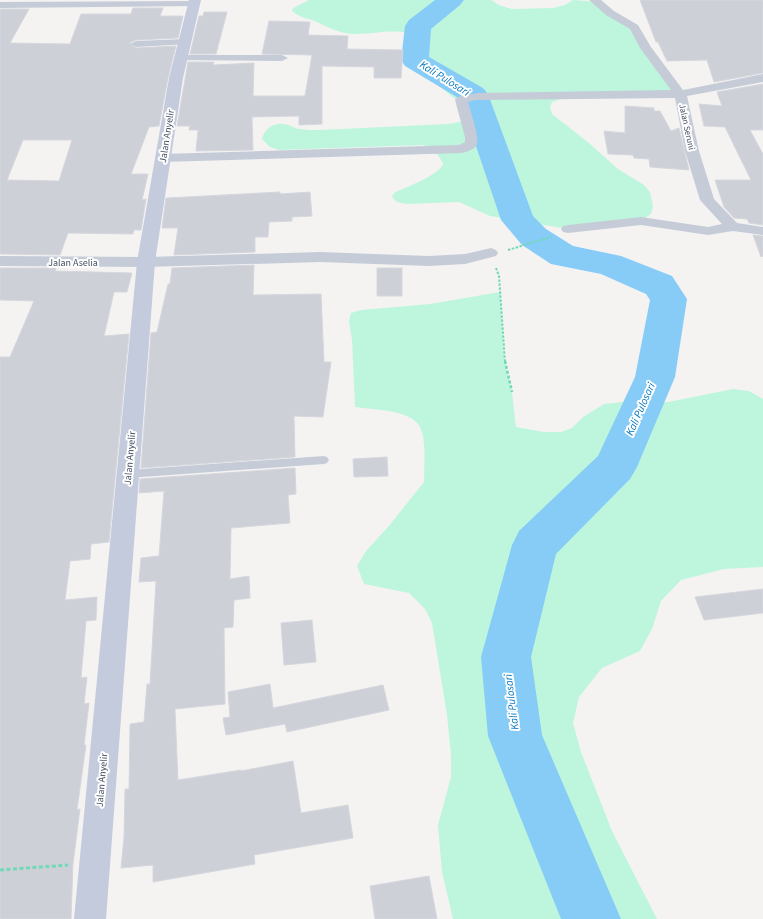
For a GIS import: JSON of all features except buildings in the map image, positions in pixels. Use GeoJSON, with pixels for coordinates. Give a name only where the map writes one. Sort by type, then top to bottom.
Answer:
{"type":"FeatureCollection","features":[{"type":"Feature","properties":{"kind":"street","name":"Jalan Seruni"},"geometry":{"type":"LineString","coordinates":[[594,0],[610,13],[634,27],[646,48],[680,94],[692,151],[707,200],[733,227]]}},
{"type":"Feature","properties":{"kind":"street"},"geometry":{"type":"LineString","coordinates":[[0,5],[195,2]]}},
{"type":"Feature","properties":{"kind":"street","name":"Jalan Anyelir"},"geometry":{"type":"LineString","coordinates":[[90,919],[146,262],[162,158],[183,50],[195,2]]}},
{"type":"Feature","properties":{"kind":"street"},"geometry":{"type":"LineString","coordinates":[[136,44],[183,50],[282,58]]}},
{"type":"Feature","properties":{"kind":"street"},"geometry":{"type":"LineString","coordinates":[[162,158],[462,149],[471,144],[471,137],[461,100],[475,97],[680,94],[763,78]]}},
{"type":"Feature","properties":{"kind":"street"},"geometry":{"type":"LineString","coordinates":[[568,229],[605,224],[651,221],[708,231],[733,227],[761,231]]}},
{"type":"Feature","properties":{"kind":"street","name":"Jalan Aselia"},"geometry":{"type":"LineString","coordinates":[[0,261],[146,262],[320,257],[429,261],[465,259],[491,253]]}},
{"type":"Feature","properties":{"kind":"lane"},"geometry":{"type":"LineString","coordinates":[[128,474],[324,460]]}},
{"type":"Feature","properties":{"kind":"path"},"geometry":{"type":"LineString","coordinates":[[524,246],[547,238]]}},
{"type":"Feature","properties":{"kind":"path"},"geometry":{"type":"LineString","coordinates":[[491,253],[499,276],[504,358],[512,392]]}},
{"type":"Feature","properties":{"kind":"path"},"geometry":{"type":"LineString","coordinates":[[0,870],[94,862]]}},
{"type":"Feature","properties":{"kind":"green space"},"geometry":{"type":"Polygon","coordinates":[[[309,0],[491,0],[499,5],[512,9],[553,8],[565,5],[573,0],[588,1],[598,4],[625,21],[680,94],[567,97],[552,102],[550,107],[552,114],[589,143],[618,169],[644,185],[650,192],[653,206],[651,214],[641,221],[568,229],[490,216],[459,202],[406,204],[397,202],[392,197],[394,193],[435,173],[443,164],[435,153],[424,145],[279,150],[270,147],[262,139],[263,135],[268,128],[279,124],[288,125],[298,129],[319,130],[448,124],[460,122],[463,116],[458,101],[436,84],[415,60],[417,35],[401,32],[350,34],[338,31],[301,17],[292,11],[293,8],[309,0]]]}},
{"type":"Feature","properties":{"kind":"green space"},"geometry":{"type":"Polygon","coordinates":[[[500,292],[504,358],[512,392],[516,427],[544,432],[561,432],[572,428],[583,417],[604,404],[622,402],[668,402],[733,389],[749,391],[763,399],[763,567],[724,569],[681,580],[661,601],[652,629],[640,651],[602,668],[579,697],[573,723],[581,752],[612,831],[657,919],[453,919],[442,872],[438,825],[451,777],[451,755],[447,715],[432,623],[425,609],[409,593],[364,584],[357,566],[366,551],[388,527],[424,482],[424,451],[422,432],[418,424],[412,419],[394,412],[355,407],[352,340],[349,321],[351,313],[361,310],[430,304],[500,292]]]}},
{"type":"Feature","properties":{"kind":"waterway","name":"Kali Pulosari"},"geometry":{"type":"LineString","coordinates":[[451,0],[418,26],[415,60],[473,94],[518,220],[534,237],[563,256],[608,264],[636,274],[659,285],[669,299],[655,377],[615,467],[535,545],[506,657],[515,736],[591,919]]}}]}
